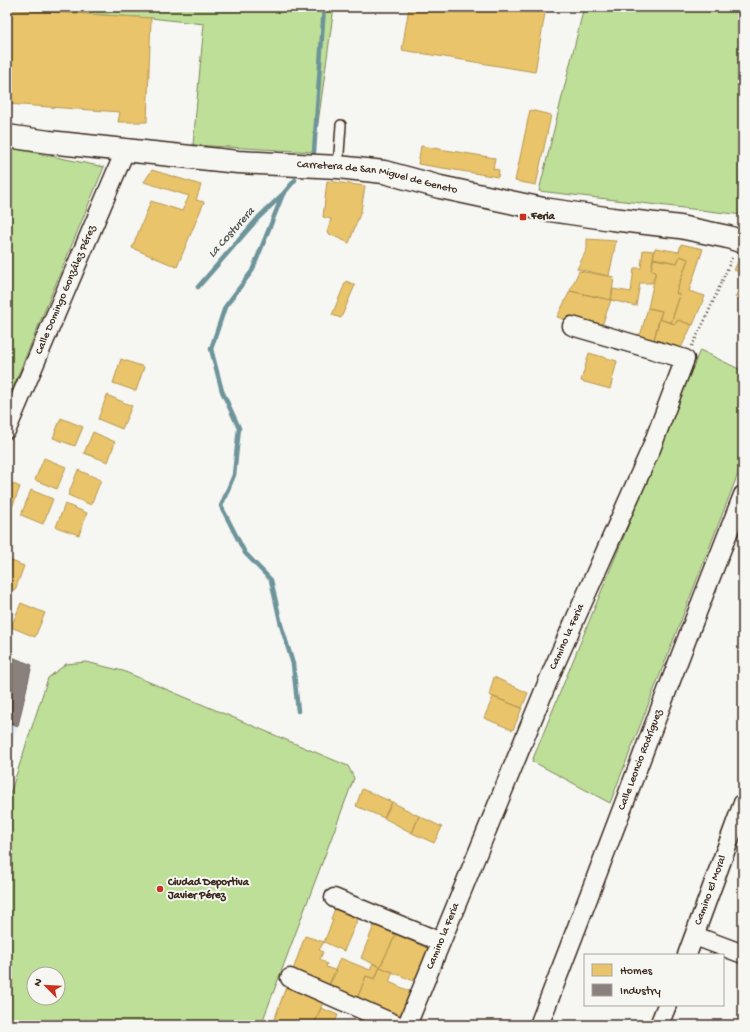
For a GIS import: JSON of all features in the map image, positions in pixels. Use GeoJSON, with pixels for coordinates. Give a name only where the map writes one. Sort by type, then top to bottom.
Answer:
{"type":"FeatureCollection","features":[{"type":"Feature","properties":{"kind":"main road","name":"Carretera de San Miguel de Geneto"},"geometry":{"type":"LineString","coordinates":[[7,136],[125,151],[238,162],[338,167],[384,172],[440,187],[543,209],[680,227],[741,241]]}},
{"type":"Feature","properties":{"kind":"street","name":"Calle Domingo González Pérez"},"geometry":{"type":"LineString","coordinates":[[7,429],[125,151]]}},
{"type":"Feature","properties":{"kind":"street"},"geometry":{"type":"LineString","coordinates":[[572,326],[685,359]]}},
{"type":"Feature","properties":{"kind":"street","name":"Camino la Feria"},"geometry":{"type":"LineString","coordinates":[[408,1025],[553,669],[651,449],[685,359]]}},
{"type":"Feature","properties":{"kind":"street","name":"Calle Leoncio Rodríguez"},"geometry":{"type":"LineString","coordinates":[[539,1025],[743,495]]}},
{"type":"Feature","properties":{"kind":"street","name":"Camino El Moral"},"geometry":{"type":"LineString","coordinates":[[687,954],[743,803]]}},
{"type":"Feature","properties":{"kind":"street"},"geometry":{"type":"LineString","coordinates":[[334,898],[441,942]]}},
{"type":"Feature","properties":{"kind":"street"},"geometry":{"type":"LineString","coordinates":[[695,936],[743,954]]}},
{"type":"Feature","properties":{"kind":"street"},"geometry":{"type":"LineString","coordinates":[[290,978],[397,1025]]}},
{"type":"Feature","properties":{"kind":"street"},"geometry":{"type":"LineString","coordinates":[[659,1025],[667,1006]]}},
{"type":"Feature","properties":{"kind":"lane"},"geometry":{"type":"LineString","coordinates":[[338,167],[341,125]]}},
{"type":"Feature","properties":{"kind":"path"},"geometry":{"type":"LineString","coordinates":[[685,359],[705,320],[741,241]]}},
{"type":"Feature","properties":{"kind":"shaded area"},"geometry":{"type":"Polygon","coordinates":[[[7,722],[18,726],[7,753],[7,722]]]}},
{"type":"Feature","properties":{"kind":"green space"},"geometry":{"type":"Polygon","coordinates":[[[7,7],[334,7],[314,152],[193,145],[204,24],[151,18],[7,9],[7,7]]]}},
{"type":"Feature","properties":{"kind":"green space"},"geometry":{"type":"Polygon","coordinates":[[[584,7],[743,7],[743,215],[539,191],[584,7]]]}},
{"type":"Feature","properties":{"kind":"green space"},"geometry":{"type":"Polygon","coordinates":[[[7,147],[104,167],[7,402],[7,147]]]}},
{"type":"Feature","properties":{"kind":"green space"},"geometry":{"type":"Polygon","coordinates":[[[700,350],[743,371],[743,461],[610,803],[532,761],[700,350]]]}},
{"type":"Feature","properties":{"kind":"green space","name":"Ciudad Deportiva Javier Pérez"},"geometry":{"type":"Polygon","coordinates":[[[86,662],[123,671],[348,766],[354,778],[261,1025],[7,1025],[7,803],[48,678],[66,664],[86,662]]]}},
{"type":"Feature","properties":{"kind":"building: Homes"},"geometry":{"type":"Polygon","coordinates":[[[409,7],[546,7],[535,72],[402,50],[409,7]]]}},
{"type":"Feature","properties":{"kind":"building: Homes"},"geometry":{"type":"Polygon","coordinates":[[[7,9],[151,18],[147,122],[118,122],[120,112],[7,104],[7,9]]]}},
{"type":"Feature","properties":{"kind":"building: Homes"},"geometry":{"type":"Polygon","coordinates":[[[530,110],[551,115],[536,185],[515,181],[530,110]]]}},
{"type":"Feature","properties":{"kind":"building: Homes"},"geometry":{"type":"Polygon","coordinates":[[[421,146],[495,158],[493,169],[499,170],[498,177],[418,164],[421,146]]]}},
{"type":"Feature","properties":{"kind":"building: Homes"},"geometry":{"type":"Polygon","coordinates":[[[152,170],[201,185],[196,200],[204,202],[177,267],[132,248],[151,201],[182,211],[189,196],[144,182],[152,170]]]}},
{"type":"Feature","properties":{"kind":"building: Homes"},"geometry":{"type":"Polygon","coordinates":[[[327,181],[365,186],[361,211],[349,243],[327,233],[331,219],[323,217],[327,181]]]}},
{"type":"Feature","properties":{"kind":"building: Homes"},"geometry":{"type":"Polygon","coordinates":[[[587,239],[616,241],[609,276],[577,269],[587,249],[587,239]]]}},
{"type":"Feature","properties":{"kind":"building: Homes"},"geometry":{"type":"Polygon","coordinates":[[[681,244],[703,249],[689,291],[705,296],[693,325],[678,320],[675,324],[671,323],[680,295],[676,293],[688,259],[680,256],[677,263],[653,259],[655,248],[679,252],[681,244]]]}},
{"type":"Feature","properties":{"kind":"building: Homes"},"geometry":{"type":"Polygon","coordinates":[[[643,250],[654,251],[651,270],[656,271],[652,283],[640,283],[636,306],[611,300],[613,289],[631,292],[634,268],[641,268],[643,250]]]}},
{"type":"Feature","properties":{"kind":"building: Homes"},"geometry":{"type":"Polygon","coordinates":[[[680,256],[688,259],[676,293],[680,295],[671,323],[659,319],[662,311],[648,308],[656,271],[651,270],[654,258],[677,263],[680,256]]]}},
{"type":"Feature","properties":{"kind":"building: Homes"},"geometry":{"type":"Polygon","coordinates":[[[740,258],[743,259],[743,274],[734,270],[740,258]]]}},
{"type":"Feature","properties":{"kind":"building: Homes"},"geometry":{"type":"Polygon","coordinates":[[[579,271],[614,277],[611,300],[570,291],[579,271]]]}},
{"type":"Feature","properties":{"kind":"building: Homes"},"geometry":{"type":"Polygon","coordinates":[[[346,281],[355,285],[341,318],[332,315],[346,281]]]}},
{"type":"Feature","properties":{"kind":"building: Homes"},"geometry":{"type":"Polygon","coordinates":[[[743,282],[743,301],[735,297],[743,282]]]}},
{"type":"Feature","properties":{"kind":"building: Homes"},"geometry":{"type":"Polygon","coordinates":[[[570,291],[611,300],[600,331],[557,317],[570,291]]]}},
{"type":"Feature","properties":{"kind":"building: Homes"},"geometry":{"type":"Polygon","coordinates":[[[648,308],[662,311],[652,347],[635,342],[637,335],[641,333],[648,308]]]}},
{"type":"Feature","properties":{"kind":"building: Homes"},"geometry":{"type":"Polygon","coordinates":[[[659,319],[675,324],[678,320],[692,325],[678,354],[652,347],[659,319]]]}},
{"type":"Feature","properties":{"kind":"building: Homes"},"geometry":{"type":"Polygon","coordinates":[[[589,353],[617,361],[610,389],[581,381],[589,353]]]}},
{"type":"Feature","properties":{"kind":"building: Homes"},"geometry":{"type":"Polygon","coordinates":[[[121,359],[144,367],[136,391],[113,383],[121,359]]]}},
{"type":"Feature","properties":{"kind":"building: Homes"},"geometry":{"type":"Polygon","coordinates":[[[107,395],[132,406],[122,429],[98,419],[107,395]]]}},
{"type":"Feature","properties":{"kind":"building: Homes"},"geometry":{"type":"Polygon","coordinates":[[[61,418],[83,427],[75,446],[53,438],[61,418]]]}},
{"type":"Feature","properties":{"kind":"building: Homes"},"geometry":{"type":"Polygon","coordinates":[[[93,432],[115,442],[108,462],[84,453],[93,432]]]}},
{"type":"Feature","properties":{"kind":"building: Homes"},"geometry":{"type":"Polygon","coordinates":[[[44,458],[66,467],[57,489],[35,480],[44,458]]]}},
{"type":"Feature","properties":{"kind":"building: Homes"},"geometry":{"type":"Polygon","coordinates":[[[78,470],[101,480],[91,505],[68,495],[78,470]]]}},
{"type":"Feature","properties":{"kind":"building: Homes"},"geometry":{"type":"Polygon","coordinates":[[[7,481],[20,487],[11,510],[7,508],[7,481]]]}},
{"type":"Feature","properties":{"kind":"building: Homes"},"geometry":{"type":"Polygon","coordinates":[[[31,490],[53,499],[43,524],[21,515],[31,490]]]}},
{"type":"Feature","properties":{"kind":"building: Homes"},"geometry":{"type":"Polygon","coordinates":[[[65,504],[87,513],[79,535],[56,527],[65,504]]]}},
{"type":"Feature","properties":{"kind":"building: Homes"},"geometry":{"type":"Polygon","coordinates":[[[7,559],[24,566],[15,590],[7,587],[7,559]]]}},
{"type":"Feature","properties":{"kind":"building: Homes"},"geometry":{"type":"Polygon","coordinates":[[[7,597],[11,598],[7,608],[7,597]]]}},
{"type":"Feature","properties":{"kind":"building: Homes"},"geometry":{"type":"Polygon","coordinates":[[[21,603],[45,613],[35,637],[11,627],[21,603]]]}},
{"type":"Feature","properties":{"kind":"building: Homes"},"geometry":{"type":"Polygon","coordinates":[[[494,677],[528,693],[522,708],[489,695],[494,677]]]}},
{"type":"Feature","properties":{"kind":"building: Homes"},"geometry":{"type":"Polygon","coordinates":[[[493,697],[522,708],[513,730],[484,718],[493,697]]]}},
{"type":"Feature","properties":{"kind":"building: Homes"},"geometry":{"type":"Polygon","coordinates":[[[362,789],[392,802],[384,818],[356,806],[362,789]]]}},
{"type":"Feature","properties":{"kind":"building: Homes"},"geometry":{"type":"Polygon","coordinates":[[[392,802],[419,816],[412,833],[384,818],[392,802]]]}},
{"type":"Feature","properties":{"kind":"building: Homes"},"geometry":{"type":"Polygon","coordinates":[[[419,816],[442,827],[434,843],[412,833],[419,816]]]}},
{"type":"Feature","properties":{"kind":"building: Homes"},"geometry":{"type":"Polygon","coordinates":[[[336,906],[359,916],[344,951],[324,942],[333,920],[331,919],[336,906]]]}},
{"type":"Feature","properties":{"kind":"building: Homes"},"geometry":{"type":"Polygon","coordinates":[[[375,923],[396,934],[380,967],[361,958],[375,923]]]}},
{"type":"Feature","properties":{"kind":"building: Homes"},"geometry":{"type":"Polygon","coordinates":[[[396,934],[431,950],[416,982],[380,967],[396,934]]]}},
{"type":"Feature","properties":{"kind":"building: Homes"},"geometry":{"type":"Polygon","coordinates":[[[305,936],[324,942],[319,950],[323,952],[320,959],[327,964],[326,967],[337,971],[328,987],[293,970],[305,936]]]}},
{"type":"Feature","properties":{"kind":"building: Homes"},"geometry":{"type":"Polygon","coordinates":[[[340,958],[370,970],[373,963],[380,967],[375,979],[366,976],[357,999],[328,987],[340,958]]]}},
{"type":"Feature","properties":{"kind":"building: Homes"},"geometry":{"type":"Polygon","coordinates":[[[380,967],[393,972],[389,982],[412,992],[400,1019],[357,999],[366,976],[375,979],[380,967]]]}},
{"type":"Feature","properties":{"kind":"building: Homes"},"geometry":{"type":"Polygon","coordinates":[[[286,987],[323,1002],[314,1025],[279,1025],[273,1023],[286,987]]]}},
{"type":"Feature","properties":{"kind":"building: Homes"},"geometry":{"type":"Polygon","coordinates":[[[321,1008],[338,1015],[334,1025],[314,1025],[321,1008]]]}},
{"type":"Feature","properties":{"kind":"building: Industry"},"geometry":{"type":"Polygon","coordinates":[[[7,655],[32,665],[18,726],[7,722],[7,655]]]}},
{"type":"Feature","properties":{"kind":"waterway"},"geometry":{"type":"LineString","coordinates":[[314,152],[324,7]]}},
{"type":"Feature","properties":{"kind":"waterway"},"geometry":{"type":"LineString","coordinates":[[295,180],[283,194],[252,271],[225,307],[211,349],[222,391],[239,428],[234,475],[221,506],[245,553],[271,580],[281,625],[293,664],[298,711]]}},
{"type":"Feature","properties":{"kind":"waterway","name":"La Costurera"},"geometry":{"type":"LineString","coordinates":[[198,287],[259,217],[282,195]]}},
{"type":"Feature","properties":{"kind":"place","name":"Feria"},"geometry":{"type":"Point","coordinates":[523,217]}},
{"type":"Feature","properties":{"kind":"place","name":"Ciudad Deportiva Javier Pérez"},"geometry":{"type":"Point","coordinates":[160,889]}}]}
